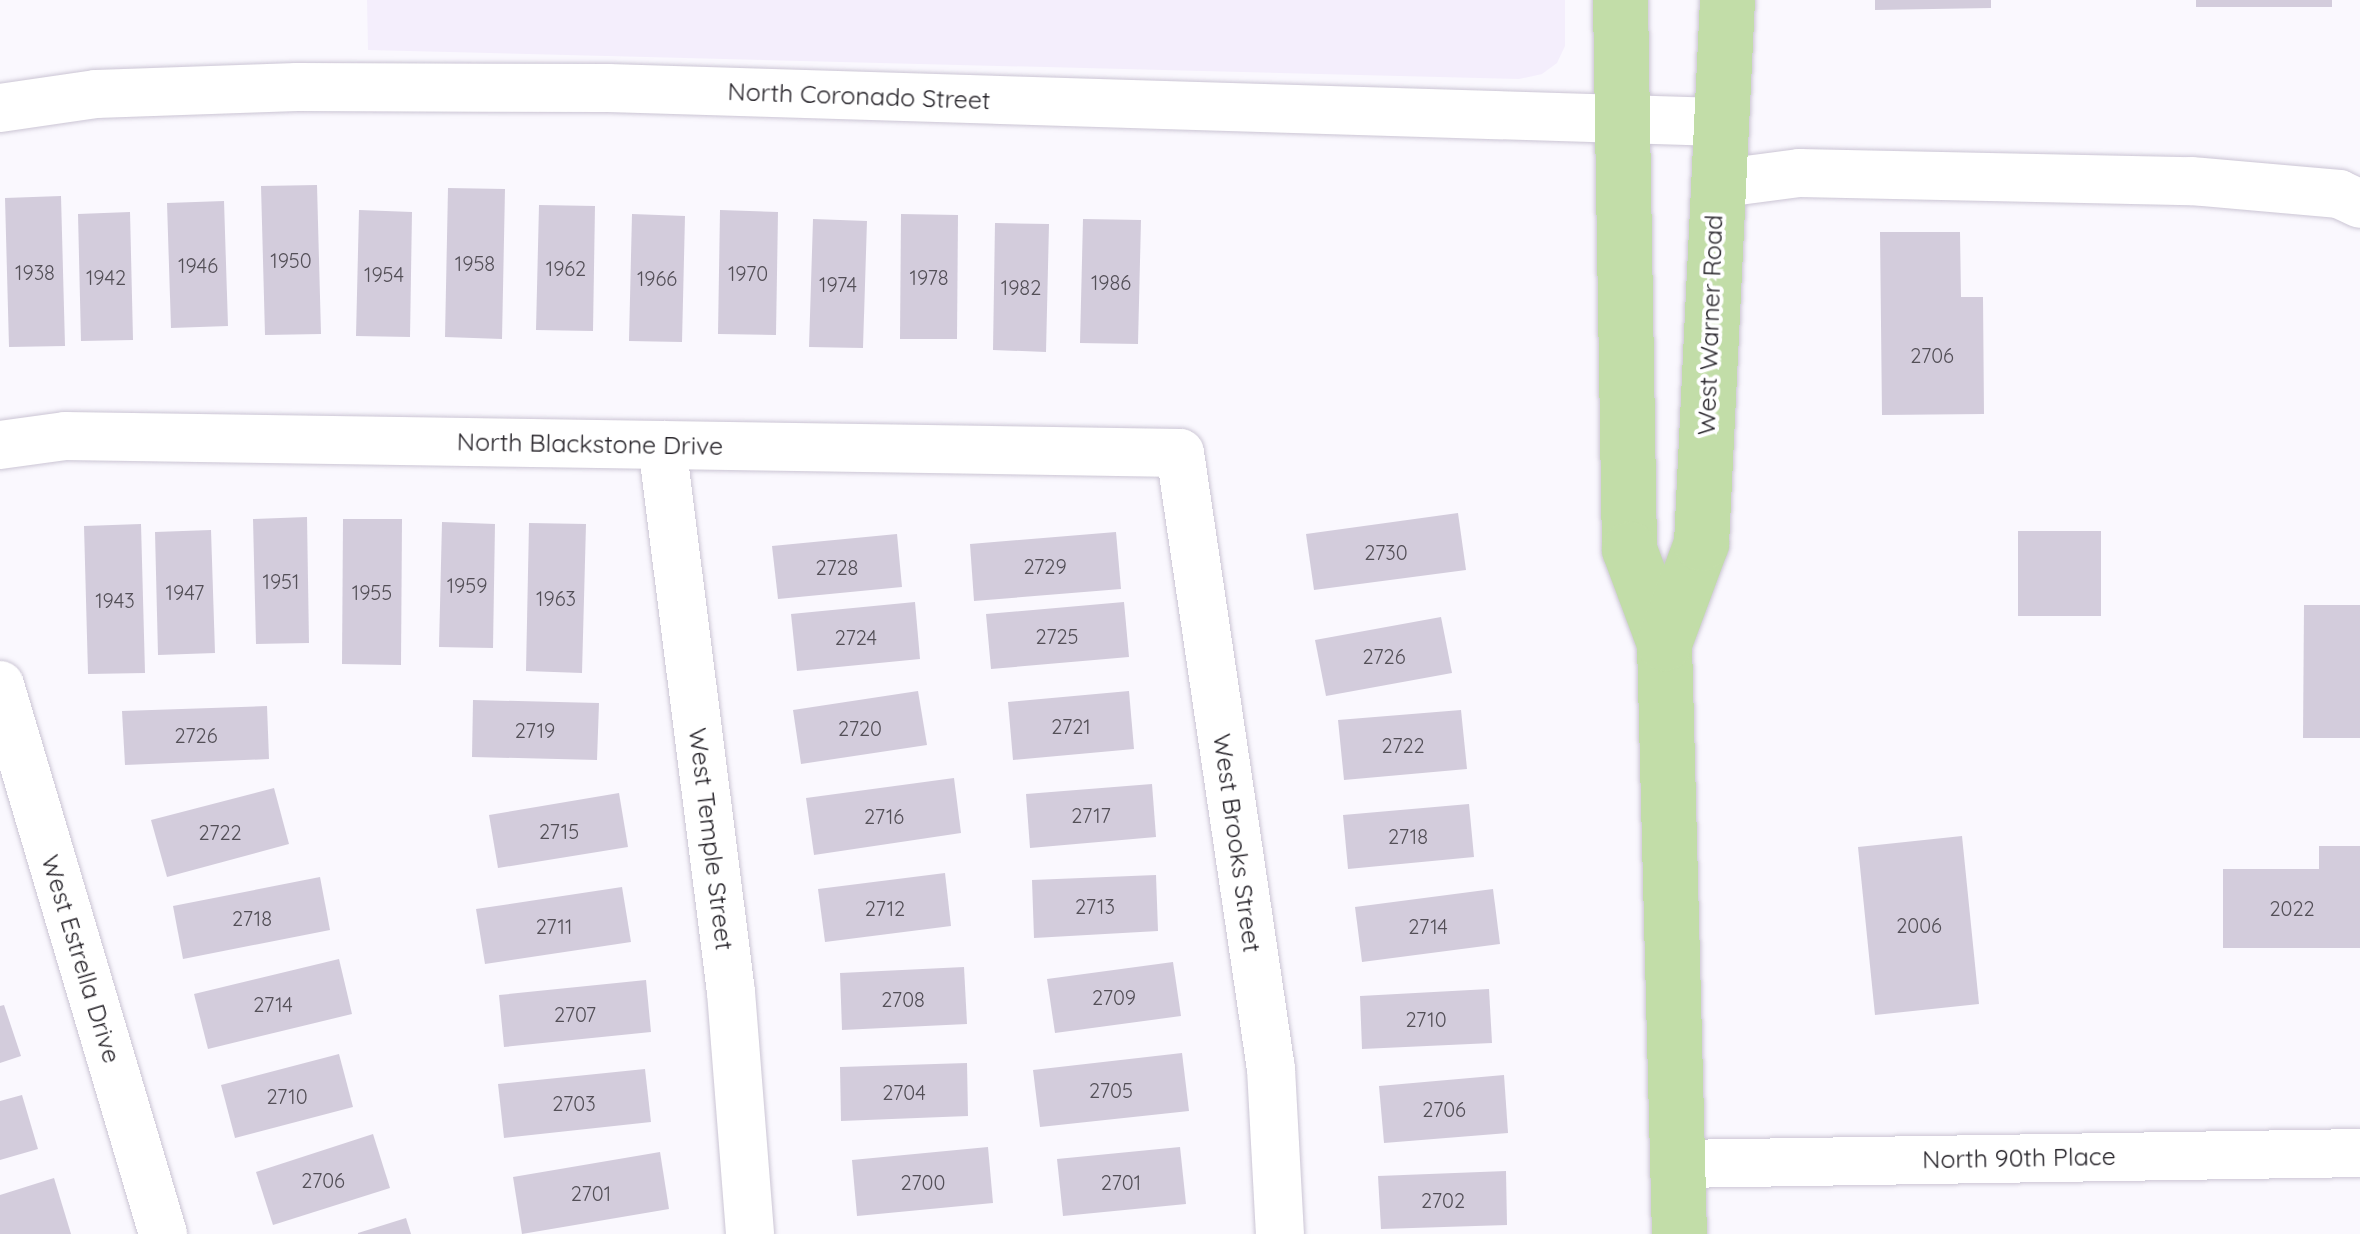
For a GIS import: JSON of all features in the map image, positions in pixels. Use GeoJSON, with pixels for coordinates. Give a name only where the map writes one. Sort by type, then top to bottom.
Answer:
{"type":"FeatureCollection","features":[{"type":"Feature","properties":{"kind":"main road","name":"West Warner Road"},"geometry":{"type":"LineString","coordinates":[[1620,0],[1629,549],[1664,643],[1680,1234]]}},
{"type":"Feature","properties":{"kind":"main road","name":"West Warner Road"},"geometry":{"type":"LineString","coordinates":[[1664,643],[1701,543],[1727,0]]}},
{"type":"Feature","properties":{"kind":"street","name":"North Coronado Street"},"geometry":{"type":"LineString","coordinates":[[0,108],[96,94],[297,86],[608,88],[1623,116],[1719,122]]}},
{"type":"Feature","properties":{"kind":"street"},"geometry":{"type":"LineString","coordinates":[[1716,184],[1798,173],[2191,181],[2340,194],[2360,204]]}},
{"type":"Feature","properties":{"kind":"street","name":"North Blackstone Drive"},"geometry":{"type":"LineString","coordinates":[[0,444],[66,436],[1180,454]]}},
{"type":"Feature","properties":{"kind":"street","name":"West Temple Street"},"geometry":{"type":"LineString","coordinates":[[662,445],[731,992],[750,1234]]}},
{"type":"Feature","properties":{"kind":"street","name":"West Brooks Street"},"geometry":{"type":"LineString","coordinates":[[1180,454],[1271,1069],[1280,1234]]}},
{"type":"Feature","properties":{"kind":"street","name":"West Estrella Drive"},"geometry":{"type":"LineString","coordinates":[[0,685],[163,1234]]}},
{"type":"Feature","properties":{"kind":"street","name":"North 90th Place"},"geometry":{"type":"LineString","coordinates":[[1678,1164],[2360,1154]]}},
{"type":"Feature","properties":{"kind":"shaded area"},"geometry":{"type":"Polygon","coordinates":[[[367,0],[1565,0],[1565,46],[1557,63],[1542,74],[1519,79],[368,50],[367,0]]]}},
{"type":"Feature","properties":{"kind":"building"},"geometry":{"type":"Polygon","coordinates":[[[1875,0],[1991,0],[1991,8],[1875,10],[1875,0]]]}},
{"type":"Feature","properties":{"kind":"building"},"geometry":{"type":"Polygon","coordinates":[[[2196,0],[2332,0],[2332,7],[2196,7],[2196,0]]]}},
{"type":"Feature","properties":{"kind":"building"},"geometry":{"type":"Polygon","coordinates":[[[317,185],[321,334],[265,335],[261,186],[317,185]]]}},
{"type":"Feature","properties":{"kind":"building"},"geometry":{"type":"Polygon","coordinates":[[[448,188],[505,189],[502,339],[445,337],[448,188]]]}},
{"type":"Feature","properties":{"kind":"building"},"geometry":{"type":"Polygon","coordinates":[[[61,196],[65,346],[9,347],[5,198],[61,196]]]}},
{"type":"Feature","properties":{"kind":"building"},"geometry":{"type":"Polygon","coordinates":[[[224,201],[228,326],[171,328],[167,203],[224,201]]]}},
{"type":"Feature","properties":{"kind":"building"},"geometry":{"type":"Polygon","coordinates":[[[539,205],[595,206],[593,331],[536,330],[539,205]]]}},
{"type":"Feature","properties":{"kind":"building"},"geometry":{"type":"Polygon","coordinates":[[[359,210],[412,212],[410,337],[356,336],[359,210]]]}},
{"type":"Feature","properties":{"kind":"building"},"geometry":{"type":"Polygon","coordinates":[[[720,210],[778,212],[776,335],[718,334],[720,210]]]}},
{"type":"Feature","properties":{"kind":"building"},"geometry":{"type":"Polygon","coordinates":[[[130,212],[133,340],[81,341],[78,214],[130,212]]]}},
{"type":"Feature","properties":{"kind":"building"},"geometry":{"type":"Polygon","coordinates":[[[632,214],[685,216],[682,342],[629,341],[632,214]]]}},
{"type":"Feature","properties":{"kind":"building"},"geometry":{"type":"Polygon","coordinates":[[[901,214],[958,215],[957,339],[900,339],[901,214]]]}},
{"type":"Feature","properties":{"kind":"building"},"geometry":{"type":"Polygon","coordinates":[[[813,219],[867,221],[863,348],[809,347],[813,219]]]}},
{"type":"Feature","properties":{"kind":"building"},"geometry":{"type":"Polygon","coordinates":[[[1083,219],[1141,220],[1138,344],[1080,343],[1083,219]]]}},
{"type":"Feature","properties":{"kind":"building"},"geometry":{"type":"Polygon","coordinates":[[[995,223],[1049,224],[1046,352],[993,350],[995,223]]]}},
{"type":"Feature","properties":{"kind":"building"},"geometry":{"type":"Polygon","coordinates":[[[1880,232],[1960,232],[1961,297],[1983,297],[1984,414],[1882,415],[1880,232]]]}},
{"type":"Feature","properties":{"kind":"building"},"geometry":{"type":"Polygon","coordinates":[[[1458,513],[1466,570],[1314,590],[1306,534],[1458,513]]]}},
{"type":"Feature","properties":{"kind":"building"},"geometry":{"type":"Polygon","coordinates":[[[307,517],[309,643],[256,644],[253,519],[307,517]]]}},
{"type":"Feature","properties":{"kind":"building"},"geometry":{"type":"Polygon","coordinates":[[[343,519],[402,519],[401,665],[342,664],[343,519]]]}},
{"type":"Feature","properties":{"kind":"building"},"geometry":{"type":"Polygon","coordinates":[[[442,522],[495,524],[493,648],[439,647],[442,522]]]}},
{"type":"Feature","properties":{"kind":"building"},"geometry":{"type":"Polygon","coordinates":[[[529,523],[586,524],[582,673],[526,671],[529,523]]]}},
{"type":"Feature","properties":{"kind":"building"},"geometry":{"type":"Polygon","coordinates":[[[141,524],[145,673],[88,674],[84,526],[141,524]]]}},
{"type":"Feature","properties":{"kind":"building"},"geometry":{"type":"Polygon","coordinates":[[[211,530],[215,653],[158,655],[155,532],[211,530]]]}},
{"type":"Feature","properties":{"kind":"building"},"geometry":{"type":"Polygon","coordinates":[[[2018,531],[2101,531],[2101,616],[2018,616],[2018,531]]]}},
{"type":"Feature","properties":{"kind":"building"},"geometry":{"type":"Polygon","coordinates":[[[1116,532],[1121,589],[974,601],[970,544],[1116,532]]]}},
{"type":"Feature","properties":{"kind":"building"},"geometry":{"type":"Polygon","coordinates":[[[897,534],[902,587],[778,599],[772,546],[897,534]]]}},
{"type":"Feature","properties":{"kind":"building"},"geometry":{"type":"Polygon","coordinates":[[[915,602],[920,659],[797,671],[791,614],[915,602]]]}},
{"type":"Feature","properties":{"kind":"building"},"geometry":{"type":"Polygon","coordinates":[[[1124,602],[1129,657],[991,669],[986,614],[1124,602]]]}},
{"type":"Feature","properties":{"kind":"building"},"geometry":{"type":"Polygon","coordinates":[[[2304,605],[2360,605],[2360,738],[2303,738],[2304,605]]]}},
{"type":"Feature","properties":{"kind":"building"},"geometry":{"type":"Polygon","coordinates":[[[1441,617],[1452,673],[1326,696],[1315,640],[1441,617]]]}},
{"type":"Feature","properties":{"kind":"building"},"geometry":{"type":"Polygon","coordinates":[[[918,691],[927,745],[801,764],[793,710],[918,691]]]}},
{"type":"Feature","properties":{"kind":"building"},"geometry":{"type":"Polygon","coordinates":[[[1129,691],[1134,749],[1013,760],[1008,702],[1129,691]]]}},
{"type":"Feature","properties":{"kind":"building"},"geometry":{"type":"Polygon","coordinates":[[[473,700],[599,703],[597,760],[472,757],[473,700]]]}},
{"type":"Feature","properties":{"kind":"building"},"geometry":{"type":"Polygon","coordinates":[[[267,706],[269,759],[125,765],[122,711],[267,706]]]}},
{"type":"Feature","properties":{"kind":"building"},"geometry":{"type":"Polygon","coordinates":[[[1461,710],[1467,769],[1344,780],[1338,720],[1461,710]]]}},
{"type":"Feature","properties":{"kind":"building"},"geometry":{"type":"Polygon","coordinates":[[[954,778],[961,833],[814,855],[806,798],[954,778]]]}},
{"type":"Feature","properties":{"kind":"building"},"geometry":{"type":"Polygon","coordinates":[[[1152,784],[1156,837],[1030,848],[1026,794],[1152,784]]]}},
{"type":"Feature","properties":{"kind":"building"},"geometry":{"type":"Polygon","coordinates":[[[274,788],[289,844],[167,877],[151,820],[274,788]]]}},
{"type":"Feature","properties":{"kind":"building"},"geometry":{"type":"Polygon","coordinates":[[[619,793],[628,847],[498,868],[489,815],[619,793]]]}},
{"type":"Feature","properties":{"kind":"building"},"geometry":{"type":"Polygon","coordinates":[[[1469,804],[1474,857],[1348,869],[1343,815],[1469,804]]]}},
{"type":"Feature","properties":{"kind":"building"},"geometry":{"type":"Polygon","coordinates":[[[1962,836],[1979,1004],[1875,1015],[1858,847],[1962,836]]]}},
{"type":"Feature","properties":{"kind":"building"},"geometry":{"type":"Polygon","coordinates":[[[2319,846],[2360,846],[2360,948],[2223,948],[2223,869],[2319,869],[2319,846]]]}},
{"type":"Feature","properties":{"kind":"building"},"geometry":{"type":"Polygon","coordinates":[[[945,873],[951,926],[825,942],[818,889],[945,873]]]}},
{"type":"Feature","properties":{"kind":"building"},"geometry":{"type":"Polygon","coordinates":[[[1156,875],[1158,931],[1034,938],[1032,880],[1156,875]]]}},
{"type":"Feature","properties":{"kind":"building"},"geometry":{"type":"Polygon","coordinates":[[[320,877],[330,930],[183,959],[173,906],[320,877]]]}},
{"type":"Feature","properties":{"kind":"building"},"geometry":{"type":"Polygon","coordinates":[[[622,887],[631,942],[485,964],[476,909],[622,887]]]}},
{"type":"Feature","properties":{"kind":"building"},"geometry":{"type":"Polygon","coordinates":[[[1493,889],[1500,944],[1362,962],[1355,907],[1493,889]]]}},
{"type":"Feature","properties":{"kind":"building"},"geometry":{"type":"Polygon","coordinates":[[[339,959],[352,1014],[208,1049],[194,994],[339,959]]]}},
{"type":"Feature","properties":{"kind":"building"},"geometry":{"type":"Polygon","coordinates":[[[1173,962],[1181,1016],[1055,1033],[1047,979],[1173,962]]]}},
{"type":"Feature","properties":{"kind":"building"},"geometry":{"type":"Polygon","coordinates":[[[964,967],[967,1024],[842,1030],[840,973],[964,967]]]}},
{"type":"Feature","properties":{"kind":"building"},"geometry":{"type":"Polygon","coordinates":[[[646,980],[651,1032],[504,1047],[499,995],[646,980]]]}},
{"type":"Feature","properties":{"kind":"building"},"geometry":{"type":"Polygon","coordinates":[[[1489,989],[1492,1043],[1362,1049],[1360,996],[1489,989]]]}},
{"type":"Feature","properties":{"kind":"building"},"geometry":{"type":"Polygon","coordinates":[[[4,1005],[21,1056],[0,1063],[0,1006],[4,1005]]]}},
{"type":"Feature","properties":{"kind":"building"},"geometry":{"type":"Polygon","coordinates":[[[1182,1053],[1189,1111],[1040,1127],[1033,1070],[1182,1053]]]}},
{"type":"Feature","properties":{"kind":"building"},"geometry":{"type":"Polygon","coordinates":[[[339,1054],[353,1107],[235,1138],[221,1085],[339,1054]]]}},
{"type":"Feature","properties":{"kind":"building"},"geometry":{"type":"Polygon","coordinates":[[[967,1063],[968,1116],[841,1121],[840,1067],[967,1063]]]}},
{"type":"Feature","properties":{"kind":"building"},"geometry":{"type":"Polygon","coordinates":[[[645,1069],[651,1122],[504,1138],[498,1084],[645,1069]]]}},
{"type":"Feature","properties":{"kind":"building"},"geometry":{"type":"Polygon","coordinates":[[[1504,1075],[1508,1133],[1384,1143],[1379,1086],[1504,1075]]]}},
{"type":"Feature","properties":{"kind":"building"},"geometry":{"type":"Polygon","coordinates":[[[22,1095],[38,1149],[0,1160],[0,1101],[22,1095]]]}},
{"type":"Feature","properties":{"kind":"building"},"geometry":{"type":"Polygon","coordinates":[[[373,1134],[390,1188],[273,1225],[256,1172],[373,1134]]]}},
{"type":"Feature","properties":{"kind":"building"},"geometry":{"type":"Polygon","coordinates":[[[988,1147],[993,1203],[857,1216],[852,1160],[988,1147]]]}},
{"type":"Feature","properties":{"kind":"building"},"geometry":{"type":"Polygon","coordinates":[[[1180,1147],[1186,1204],[1063,1216],[1057,1159],[1180,1147]]]}},
{"type":"Feature","properties":{"kind":"building"},"geometry":{"type":"Polygon","coordinates":[[[660,1152],[669,1209],[522,1234],[513,1177],[660,1152]]]}},
{"type":"Feature","properties":{"kind":"building"},"geometry":{"type":"Polygon","coordinates":[[[1506,1171],[1507,1225],[1381,1229],[1378,1176],[1506,1171]]]}},
{"type":"Feature","properties":{"kind":"building"},"geometry":{"type":"Polygon","coordinates":[[[54,1178],[71,1234],[0,1234],[0,1195],[54,1178]]]}},
{"type":"Feature","properties":{"kind":"building"},"geometry":{"type":"Polygon","coordinates":[[[406,1218],[411,1234],[358,1234],[358,1233],[406,1218]]]}}]}
